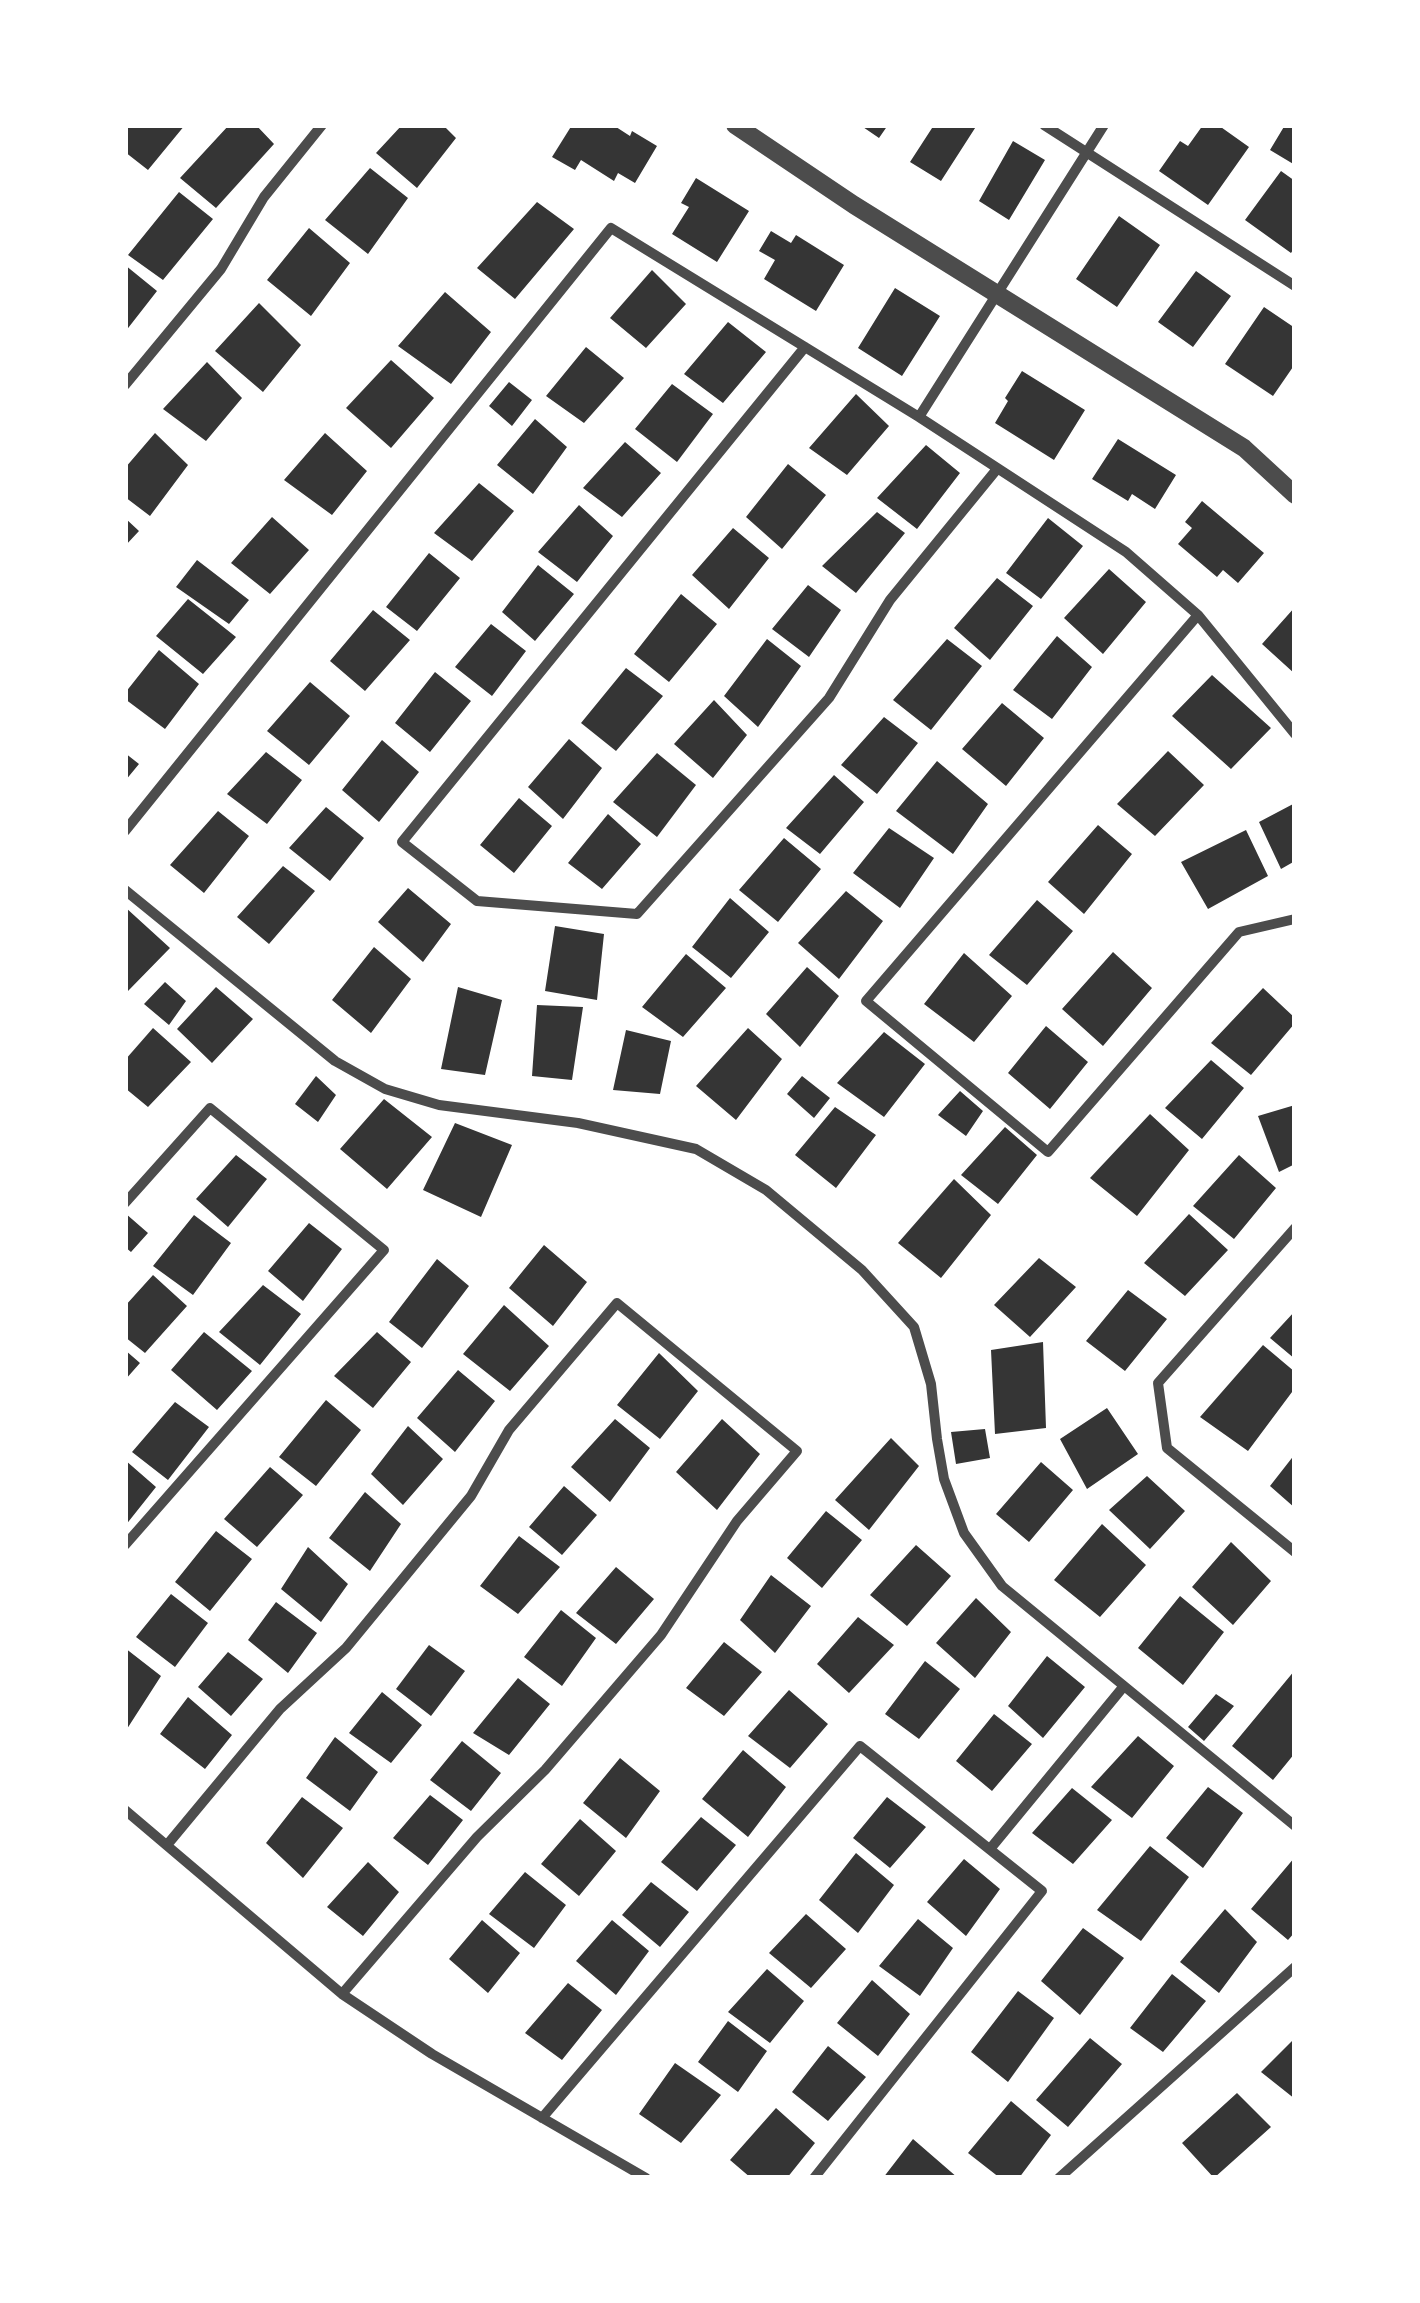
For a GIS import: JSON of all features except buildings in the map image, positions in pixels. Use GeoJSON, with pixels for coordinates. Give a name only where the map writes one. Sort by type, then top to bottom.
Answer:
{"type":"FeatureCollection","features":[{"type":"Feature","properties":{"kind":"street"},"geometry":{"type":"LineString","coordinates":[[125,385],[221,269],[264,197],[322,125]]}},
{"type":"Feature","properties":{"kind":"street"},"geometry":{"type":"LineString","coordinates":[[735,125],[1244,448],[1295,495]]}},
{"type":"Feature","properties":{"kind":"street"},"geometry":{"type":"LineString","coordinates":[[1044,125],[1295,286]]}},
{"type":"Feature","properties":{"kind":"street"},"geometry":{"type":"LineString","coordinates":[[919,417],[1104,125]]}},
{"type":"Feature","properties":{"kind":"street"},"geometry":{"type":"LineString","coordinates":[[125,831],[612,228],[919,417],[1126,552],[1198,615],[1293,726]]}},
{"type":"Feature","properties":{"kind":"street"},"geometry":{"type":"LineString","coordinates":[[805,347],[402,842],[477,901],[638,914],[829,698],[890,600],[997,469]]}},
{"type":"Feature","properties":{"kind":"street"},"geometry":{"type":"LineString","coordinates":[[1198,615],[866,1002],[1048,1152],[1239,932],[1295,919]]}},
{"type":"Feature","properties":{"kind":"street"},"geometry":{"type":"LineString","coordinates":[[125,890],[336,1061],[385,1088],[439,1105],[578,1123],[696,1149],[766,1190],[862,1270],[914,1327],[931,1384],[944,1479],[964,1533],[1002,1586],[1295,1826]]}},
{"type":"Feature","properties":{"kind":"street"},"geometry":{"type":"LineString","coordinates":[[125,1202],[210,1108],[384,1250],[125,1546]]}},
{"type":"Feature","properties":{"kind":"street"},"geometry":{"type":"LineString","coordinates":[[1295,1228],[1158,1382],[1168,1448],[1295,1552]]}},
{"type":"Feature","properties":{"kind":"street"},"geometry":{"type":"LineString","coordinates":[[167,1846],[280,1709],[346,1648],[471,1496],[510,1430],[617,1302],[797,1451],[737,1521],[662,1635],[545,1770],[477,1837],[342,1994]]}},
{"type":"Feature","properties":{"kind":"street"},"geometry":{"type":"LineString","coordinates":[[990,1849],[1124,1686]]}},
{"type":"Feature","properties":{"kind":"street"},"geometry":{"type":"LineString","coordinates":[[542,2118],[860,1746],[1042,1891],[814,2178]]}},
{"type":"Feature","properties":{"kind":"street"},"geometry":{"type":"LineString","coordinates":[[125,1810],[342,1994],[432,2054],[646,2178]]}},
{"type":"Feature","properties":{"kind":"street"},"geometry":{"type":"LineString","coordinates":[[1058,2178],[1295,1967]]}}]}
